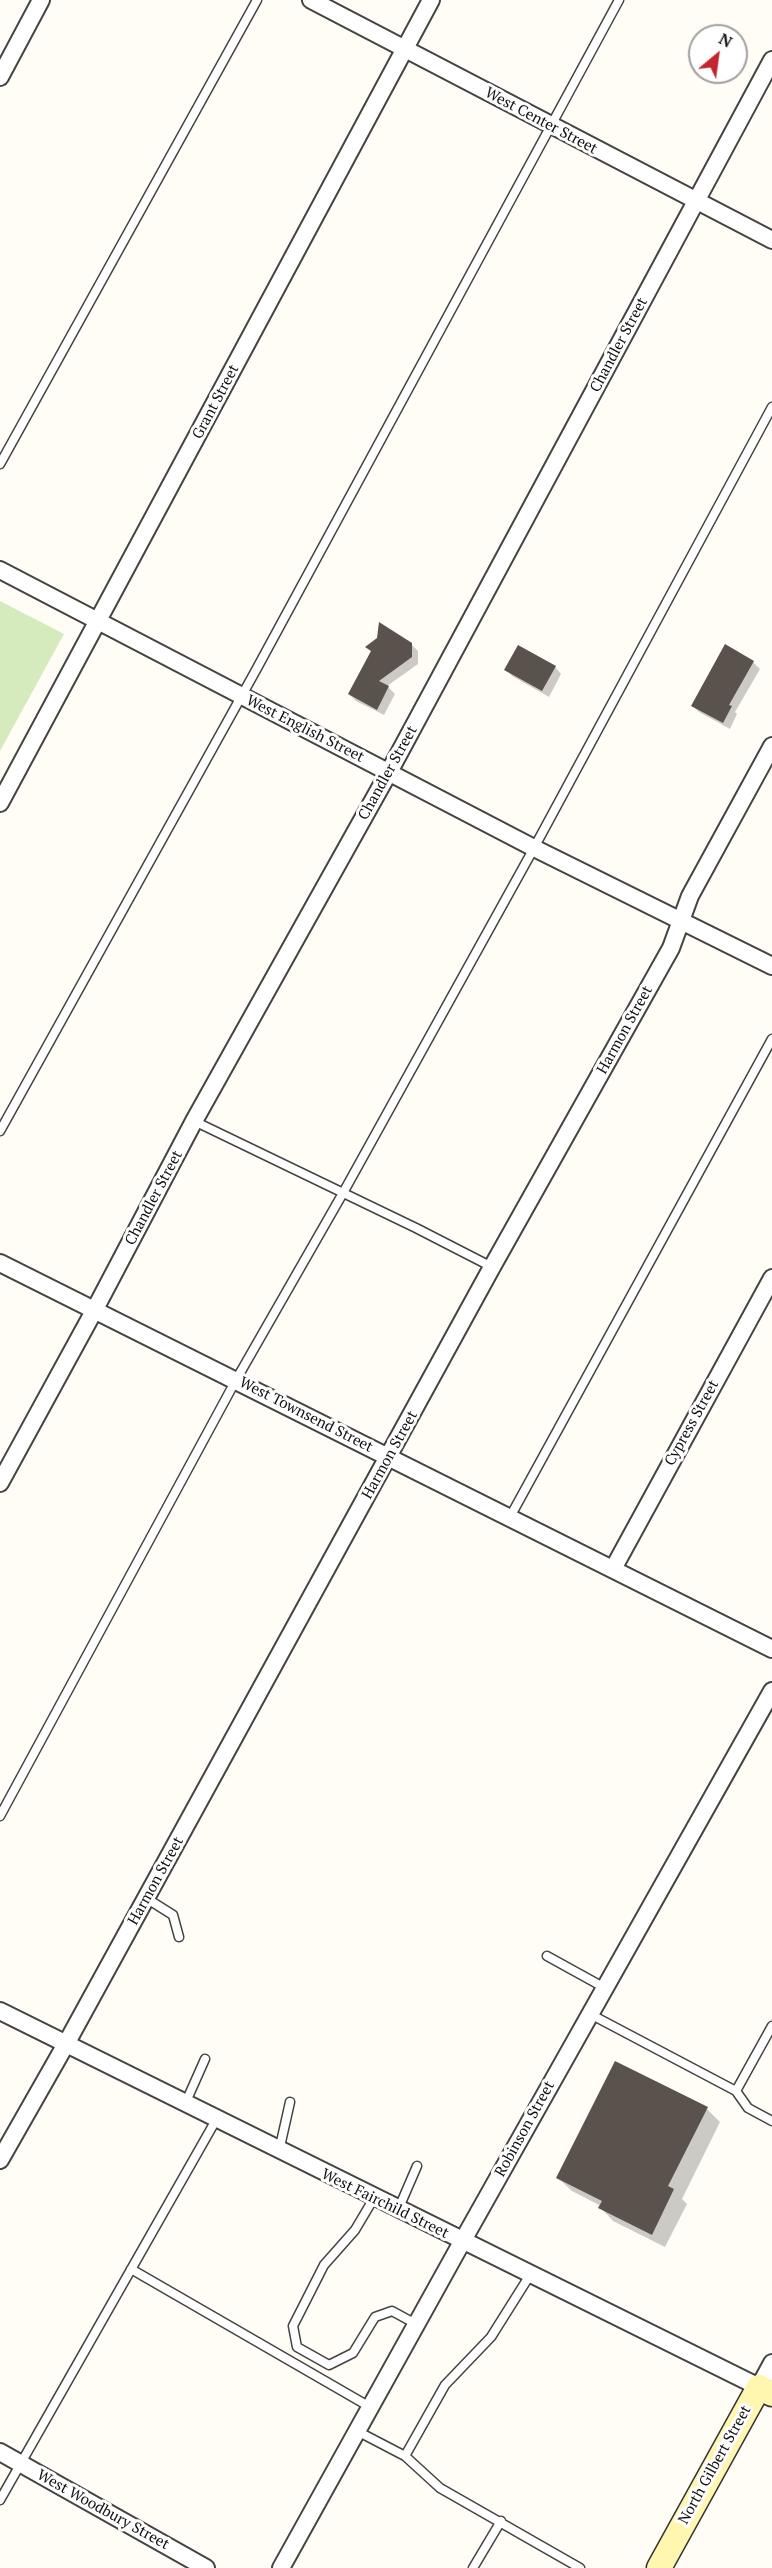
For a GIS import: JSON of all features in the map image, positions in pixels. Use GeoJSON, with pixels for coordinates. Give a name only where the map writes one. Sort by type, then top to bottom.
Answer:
{"type":"FeatureCollection","features":[{"type":"Feature","properties":{"kind":"main road","name":"North Gilbert Street"},"geometry":{"type":"LineString","coordinates":[[659,2568],[765,2390]]}},
{"type":"Feature","properties":{"kind":"street"},"geometry":{"type":"LineString","coordinates":[[0,77],[41,0]]}},
{"type":"Feature","properties":{"kind":"street","name":"West Center Street"},"geometry":{"type":"LineString","coordinates":[[311,0],[551,127],[772,240]]}},
{"type":"Feature","properties":{"kind":"street","name":"Grant Street"},"geometry":{"type":"LineString","coordinates":[[0,803],[431,0]]}},
{"type":"Feature","properties":{"kind":"street","name":"Chandler Street"},"geometry":{"type":"LineString","coordinates":[[0,1483],[194,1121],[389,772],[772,60]]}},
{"type":"Feature","properties":{"kind":"street","name":"West English Street"},"geometry":{"type":"LineString","coordinates":[[0,570],[534,848],[772,966]]}},
{"type":"Feature","properties":{"kind":"street","name":"Harmon Street"},"geometry":{"type":"LineString","coordinates":[[0,2160],[66,2044],[492,1267],[671,948],[690,896],[772,746]]}},
{"type":"Feature","properties":{"kind":"street","name":"West Townsend Street"},"geometry":{"type":"LineString","coordinates":[[0,1263],[772,1649]]}},
{"type":"Feature","properties":{"kind":"street","name":"Cypress Street"},"geometry":{"type":"LineString","coordinates":[[613,1569],[772,1278]]}},
{"type":"Feature","properties":{"kind":"street","name":"Robinson Street"},"geometry":{"type":"LineString","coordinates":[[281,2568],[772,1691]]}},
{"type":"Feature","properties":{"kind":"street","name":"West Fairchild Street"},"geometry":{"type":"LineString","coordinates":[[0,2011],[462,2242],[765,2390]]}},
{"type":"Feature","properties":{"kind":"street","name":"North Gilbert Street"},"geometry":{"type":"LineString","coordinates":[[765,2390],[772,2363]]}},
{"type":"Feature","properties":{"kind":"street","name":"West Woodbury Street"},"geometry":{"type":"LineString","coordinates":[[0,2452],[207,2568]]}},
{"type":"Feature","properties":{"kind":"lane"},"geometry":{"type":"LineString","coordinates":[[0,464],[257,0]]}},
{"type":"Feature","properties":{"kind":"lane"},"geometry":{"type":"LineString","coordinates":[[0,1131],[242,696],[619,0]]}},
{"type":"Feature","properties":{"kind":"lane"},"geometry":{"type":"LineString","coordinates":[[0,1816],[236,1380],[534,848],[772,407]]}},
{"type":"Feature","properties":{"kind":"lane"},"geometry":{"type":"LineString","coordinates":[[510,1517],[772,1039]]}},
{"type":"Feature","properties":{"kind":"lane"},"geometry":{"type":"LineString","coordinates":[[194,1121],[492,1267]]}},
{"type":"Feature","properties":{"kind":"lane"},"geometry":{"type":"LineString","coordinates":[[146,1898],[173,1915],[178,1937]]}},
{"type":"Feature","properties":{"kind":"lane"},"geometry":{"type":"LineString","coordinates":[[547,1956],[605,1988]]}},
{"type":"Feature","properties":{"kind":"lane"},"geometry":{"type":"LineString","coordinates":[[590,2014],[736,2091],[748,2108],[772,2121]]}},
{"type":"Feature","properties":{"kind":"lane"},"geometry":{"type":"LineString","coordinates":[[736,2091],[772,2026]]}},
{"type":"Feature","properties":{"kind":"lane"},"geometry":{"type":"LineString","coordinates":[[185,2104],[205,2060]]}},
{"type":"Feature","properties":{"kind":"lane"},"geometry":{"type":"LineString","coordinates":[[279,2151],[290,2102]]}},
{"type":"Feature","properties":{"kind":"lane"},"geometry":{"type":"LineString","coordinates":[[0,2500],[216,2120]]}},
{"type":"Feature","properties":{"kind":"lane"},"geometry":{"type":"LineString","coordinates":[[398,2210],[417,2166]]}},
{"type":"Feature","properties":{"kind":"lane"},"geometry":{"type":"LineString","coordinates":[[374,2198],[354,2230],[324,2265],[293,2326],[297,2347],[329,2365],[353,2353],[375,2317],[392,2311],[416,2324]]}},
{"type":"Feature","properties":{"kind":"lane"},"geometry":{"type":"LineString","coordinates":[[131,2269],[370,2407]]}},
{"type":"Feature","properties":{"kind":"lane"},"geometry":{"type":"LineString","coordinates":[[405,2457],[445,2385],[491,2337],[530,2275]]}},
{"type":"Feature","properties":{"kind":"lane"},"geometry":{"type":"LineString","coordinates":[[357,2431],[405,2457],[440,2488],[580,2568]]}},
{"type":"Feature","properties":{"kind":"lane"},"geometry":{"type":"LineString","coordinates":[[473,2568],[501,2521]]}},
{"type":"Feature","properties":{"kind":"green space"},"geometry":{"type":"Polygon","coordinates":[[[0,601],[64,634],[0,751],[0,601]]]}},
{"type":"Feature","properties":{"kind":"building"},"geometry":{"type":"Polygon","coordinates":[[[379,622],[412,643],[412,657],[379,681],[389,686],[377,710],[348,694],[371,651],[365,647],[377,638],[379,622]]]}},
{"type":"Feature","properties":{"kind":"building"},"geometry":{"type":"Polygon","coordinates":[[[725,644],[754,661],[729,705],[732,706],[723,723],[691,706],[725,644]]]}},
{"type":"Feature","properties":{"kind":"building"},"geometry":{"type":"Polygon","coordinates":[[[518,645],[556,666],[542,691],[504,670],[518,645]]]}},
{"type":"Feature","properties":{"kind":"building"},"geometry":{"type":"Polygon","coordinates":[[[615,2061],[708,2107],[668,2186],[674,2189],[652,2235],[598,2208],[602,2201],[556,2178],[615,2061]]]}}]}
